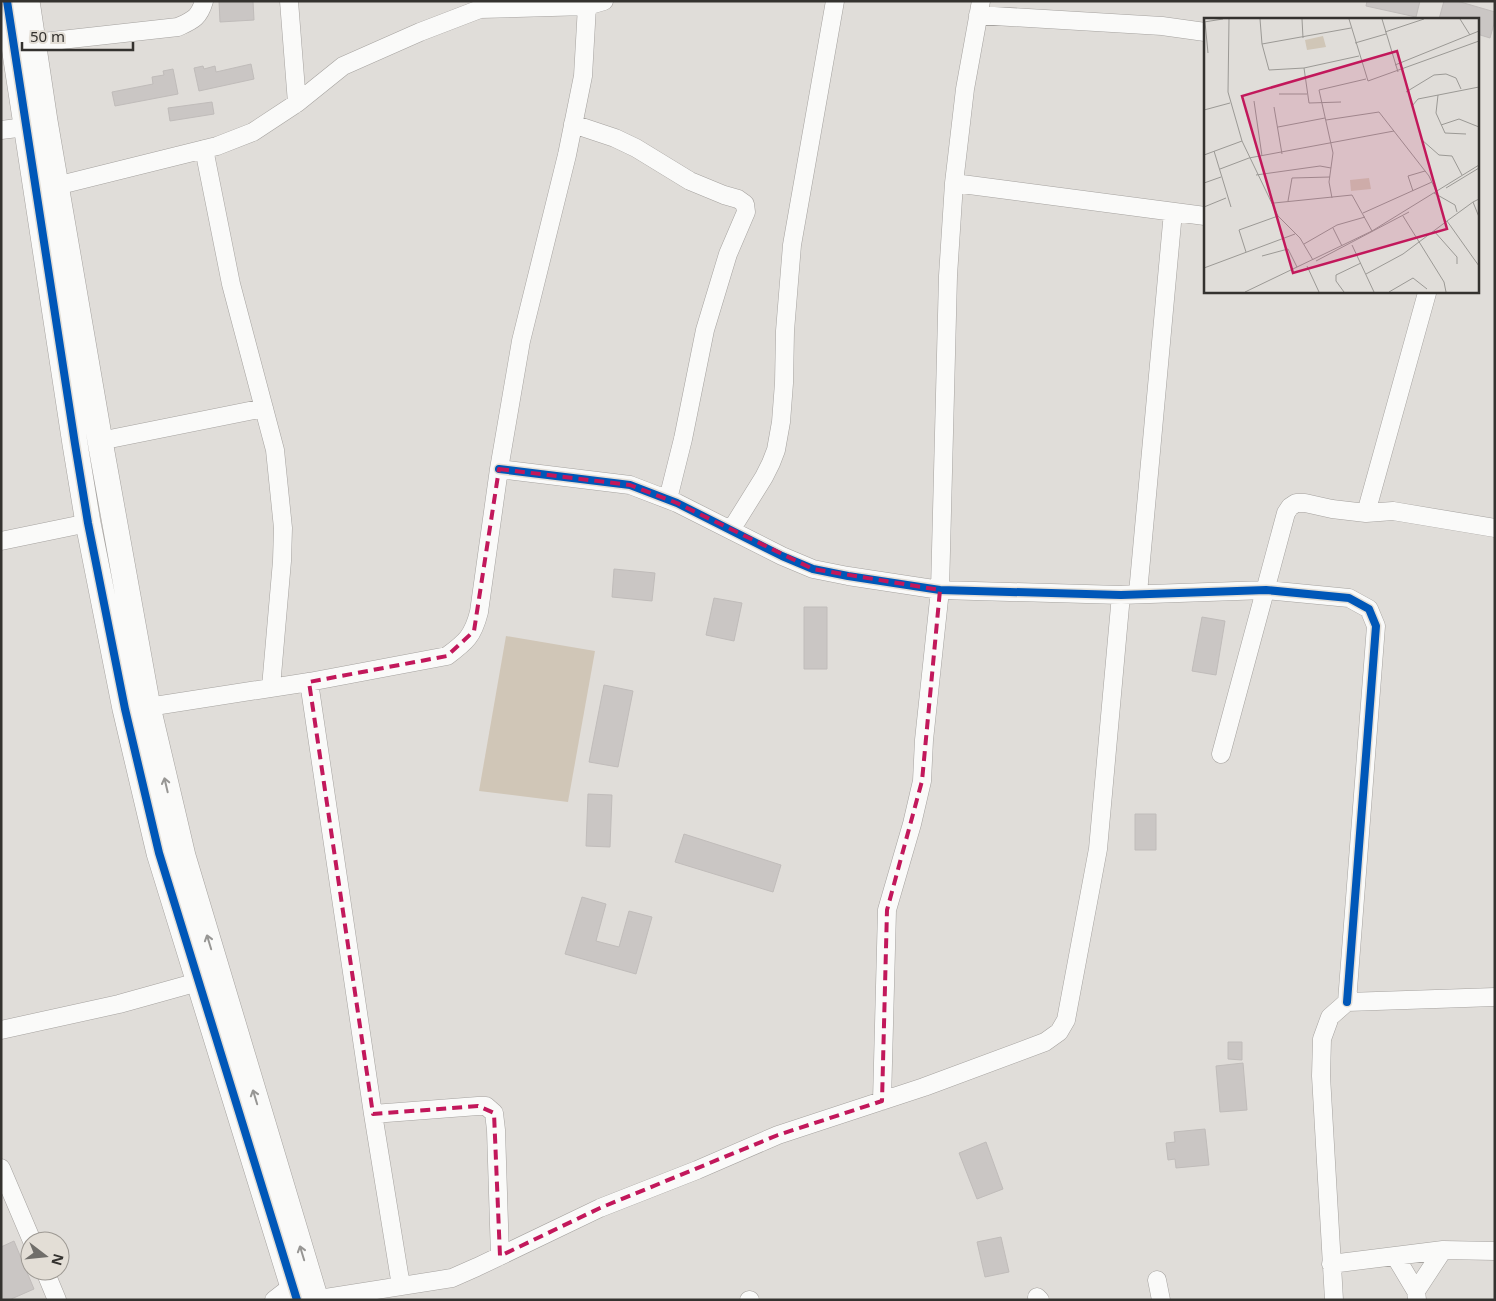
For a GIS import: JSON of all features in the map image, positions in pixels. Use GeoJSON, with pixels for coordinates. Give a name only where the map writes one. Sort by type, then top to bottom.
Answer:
{"type":"FeatureCollection","features":[{"type":"Feature","properties":{"kind":"street"},"geometry":{"type":"LineString","coordinates":[[8,1],[88,523],[125,710],[156,841],[198,982],[272,1187]]}},
{"type":"Feature","properties":{"kind":"street"},"geometry":{"type":"LineString","coordinates":[[27,1],[56,186],[148,707],[182,851],[302,1295],[401,1286],[452,1278],[600,1208],[697,1170],[778,1135],[1045,1042],[1059,1032],[1066,1020],[1098,848],[1121,595]]}},
{"type":"Feature","properties":{"kind":"street"},"geometry":{"type":"LineString","coordinates":[[34,43],[178,27],[194,20],[204,1]]}},
{"type":"Feature","properties":{"kind":"street"},"geometry":{"type":"LineString","coordinates":[[289,1],[297,103]]}},
{"type":"Feature","properties":{"kind":"street"},"geometry":{"type":"LineString","coordinates":[[731,530],[764,477],[776,450],[781,422],[785,332],[792,245],[835,1]]}},
{"type":"Feature","properties":{"kind":"street"},"geometry":{"type":"LineString","coordinates":[[56,186],[204,149],[253,132],[297,103],[344,66],[480,5],[596,4],[573,124],[522,341],[499,470],[479,612],[474,632],[447,656],[309,682],[148,707]]}},
{"type":"Feature","properties":{"kind":"street"},"geometry":{"type":"LineString","coordinates":[[882,1100],[887,910],[912,824],[922,781],[924,740],[940,590],[948,276],[954,183],[965,89],[979,8],[1204,32]]}},
{"type":"Feature","properties":{"kind":"street"},"geometry":{"type":"LineString","coordinates":[[573,124],[616,138],[690,181],[738,199],[746,204],[746,212],[728,254],[705,330],[683,440],[668,499]]}},
{"type":"Feature","properties":{"kind":"street"},"geometry":{"type":"LineString","coordinates":[[1,130],[26,127]]}},
{"type":"Feature","properties":{"kind":"street"},"geometry":{"type":"LineString","coordinates":[[204,149],[231,284],[275,450],[283,528],[272,687]]}},
{"type":"Feature","properties":{"kind":"street"},"geometry":{"type":"LineString","coordinates":[[954,183],[1204,216]]}},
{"type":"Feature","properties":{"kind":"street"},"geometry":{"type":"LineString","coordinates":[[1138,593],[1173,212]]}},
{"type":"Feature","properties":{"kind":"street"},"geometry":{"type":"LineString","coordinates":[[1366,513],[1427,293]]}},
{"type":"Feature","properties":{"kind":"street"},"geometry":{"type":"LineString","coordinates":[[100,441],[264,408]]}},
{"type":"Feature","properties":{"kind":"street"},"geometry":{"type":"LineString","coordinates":[[499,470],[630,486],[668,499],[782,556],[813,569],[848,576],[940,590],[1121,595],[1266,590],[1349,598],[1369,609],[1376,626],[1347,1002]]}},
{"type":"Feature","properties":{"kind":"street"},"geometry":{"type":"LineString","coordinates":[[1221,754],[1286,513],[1290,507],[1296,503],[1305,503],[1332,509],[1366,513],[1392,511],[1495,528]]}},
{"type":"Feature","properties":{"kind":"street"},"geometry":{"type":"LineString","coordinates":[[1,541],[88,523]]}},
{"type":"Feature","properties":{"kind":"street"},"geometry":{"type":"LineString","coordinates":[[309,682],[373,1114],[401,1286]]}},
{"type":"Feature","properties":{"kind":"street"},"geometry":{"type":"LineString","coordinates":[[1,1030],[119,1004],[198,982]]}},
{"type":"Feature","properties":{"kind":"street"},"geometry":{"type":"LineString","coordinates":[[1334,1300],[1321,1076],[1322,1039],[1330,1017],[1347,1002],[1495,997]]}},
{"type":"Feature","properties":{"kind":"street"},"geometry":{"type":"LineString","coordinates":[[373,1114],[478,1106],[486,1106],[494,1113],[500,1256]]}},
{"type":"Feature","properties":{"kind":"street"},"geometry":{"type":"LineString","coordinates":[[1,1168],[6,1196],[26,1231]]}},
{"type":"Feature","properties":{"kind":"street"},"geometry":{"type":"LineString","coordinates":[[1331,1264],[1443,1250],[1495,1251]]}},
{"type":"Feature","properties":{"kind":"street"},"geometry":{"type":"LineString","coordinates":[[1417,1296],[1443,1250]]}},
{"type":"Feature","properties":{"kind":"street"},"geometry":{"type":"LineString","coordinates":[[1395,1256],[1417,1296]]}},
{"type":"Feature","properties":{"kind":"street"},"geometry":{"type":"LineString","coordinates":[[1156,1280],[1160,1300]]}},
{"type":"Feature","properties":{"kind":"street"},"geometry":{"type":"LineString","coordinates":[[48,1281],[57,1300]]}},
{"type":"Feature","properties":{"kind":"highlighted area"},"geometry":{"type":"Polygon","coordinates":[[[499,469],[630,485],[677,503],[813,569],[940,590],[922,781],[887,910],[882,1101],[778,1135],[600,1208],[500,1256],[494,1113],[478,1106],[373,1114],[309,682],[447,656],[474,631],[499,469]]]}},
{"type":"Feature","properties":{"kind":"shaded area"},"geometry":{"type":"Polygon","coordinates":[[[506,636],[595,651],[568,802],[479,791],[506,636]]]}},
{"type":"Feature","properties":{"kind":"building"},"geometry":{"type":"Polygon","coordinates":[[[219,1],[253,1],[254,20],[220,22],[219,1]]]}},
{"type":"Feature","properties":{"kind":"building"},"geometry":{"type":"Polygon","coordinates":[[[1367,1],[1420,1],[1416,17],[1366,6],[1367,1]]]}},
{"type":"Feature","properties":{"kind":"building"},"geometry":{"type":"Polygon","coordinates":[[[1444,1],[1457,1],[1495,12],[1495,20],[1490,38],[1478,34],[1478,18],[1439,18],[1444,1]]]}},
{"type":"Feature","properties":{"kind":"building"},"geometry":{"type":"Polygon","coordinates":[[[251,64],[254,79],[199,91],[194,68],[203,66],[204,69],[215,66],[216,72],[251,64]]]}},
{"type":"Feature","properties":{"kind":"building"},"geometry":{"type":"Polygon","coordinates":[[[173,69],[178,94],[115,106],[112,92],[153,84],[152,77],[164,75],[163,71],[173,69]]]}},
{"type":"Feature","properties":{"kind":"building"},"geometry":{"type":"Polygon","coordinates":[[[212,102],[214,114],[170,121],[168,108],[212,102]]]}},
{"type":"Feature","properties":{"kind":"building"},"geometry":{"type":"Polygon","coordinates":[[[614,569],[655,573],[652,601],[612,597],[614,569]]]}},
{"type":"Feature","properties":{"kind":"building"},"geometry":{"type":"Polygon","coordinates":[[[714,598],[742,603],[734,641],[706,635],[714,598]]]}},
{"type":"Feature","properties":{"kind":"building"},"geometry":{"type":"Polygon","coordinates":[[[804,607],[827,607],[827,669],[804,669],[804,607]]]}},
{"type":"Feature","properties":{"kind":"building"},"geometry":{"type":"Polygon","coordinates":[[[1202,617],[1225,621],[1216,675],[1192,671],[1202,617]]]}},
{"type":"Feature","properties":{"kind":"building"},"geometry":{"type":"Polygon","coordinates":[[[604,685],[633,691],[618,767],[589,762],[604,685]]]}},
{"type":"Feature","properties":{"kind":"building"},"geometry":{"type":"Polygon","coordinates":[[[588,794],[612,795],[610,847],[586,846],[588,794]]]}},
{"type":"Feature","properties":{"kind":"building"},"geometry":{"type":"Polygon","coordinates":[[[1135,814],[1156,814],[1156,850],[1135,850],[1135,814]]]}},
{"type":"Feature","properties":{"kind":"building"},"geometry":{"type":"Polygon","coordinates":[[[684,834],[781,865],[773,892],[675,862],[684,834]]]}},
{"type":"Feature","properties":{"kind":"building"},"geometry":{"type":"Polygon","coordinates":[[[582,897],[606,904],[596,941],[619,947],[629,911],[652,917],[636,974],[565,954],[582,897]]]}},
{"type":"Feature","properties":{"kind":"building"},"geometry":{"type":"Polygon","coordinates":[[[1228,1042],[1242,1042],[1242,1060],[1228,1059],[1228,1042]]]}},
{"type":"Feature","properties":{"kind":"building"},"geometry":{"type":"Polygon","coordinates":[[[1243,1063],[1247,1110],[1220,1112],[1216,1066],[1243,1063]]]}},
{"type":"Feature","properties":{"kind":"building"},"geometry":{"type":"Polygon","coordinates":[[[1205,1129],[1209,1165],[1176,1168],[1175,1159],[1168,1160],[1166,1143],[1175,1142],[1174,1132],[1205,1129]]]}},
{"type":"Feature","properties":{"kind":"building"},"geometry":{"type":"Polygon","coordinates":[[[986,1142],[1003,1189],[977,1199],[959,1153],[986,1142]]]}},
{"type":"Feature","properties":{"kind":"building"},"geometry":{"type":"Polygon","coordinates":[[[1001,1237],[1009,1272],[985,1277],[977,1242],[1001,1237]]]}},
{"type":"Feature","properties":{"kind":"building"},"geometry":{"type":"Polygon","coordinates":[[[14,1241],[20,1255],[20,1281],[31,1281],[34,1289],[9,1300],[1,1300],[1,1247],[14,1241]]]}},
{"type":"Feature","properties":{"kind":"cycle path"},"geometry":{"type":"LineString","coordinates":[[7,1],[88,523],[125,709],[159,853],[297,1300]]}},
{"type":"Feature","properties":{"kind":"cycle path"},"geometry":{"type":"LineString","coordinates":[[499,469],[630,485],[677,503],[782,556],[813,569],[848,576],[940,590],[1121,595],[1266,590],[1349,598],[1369,609],[1376,626],[1347,1002]]}}]}
